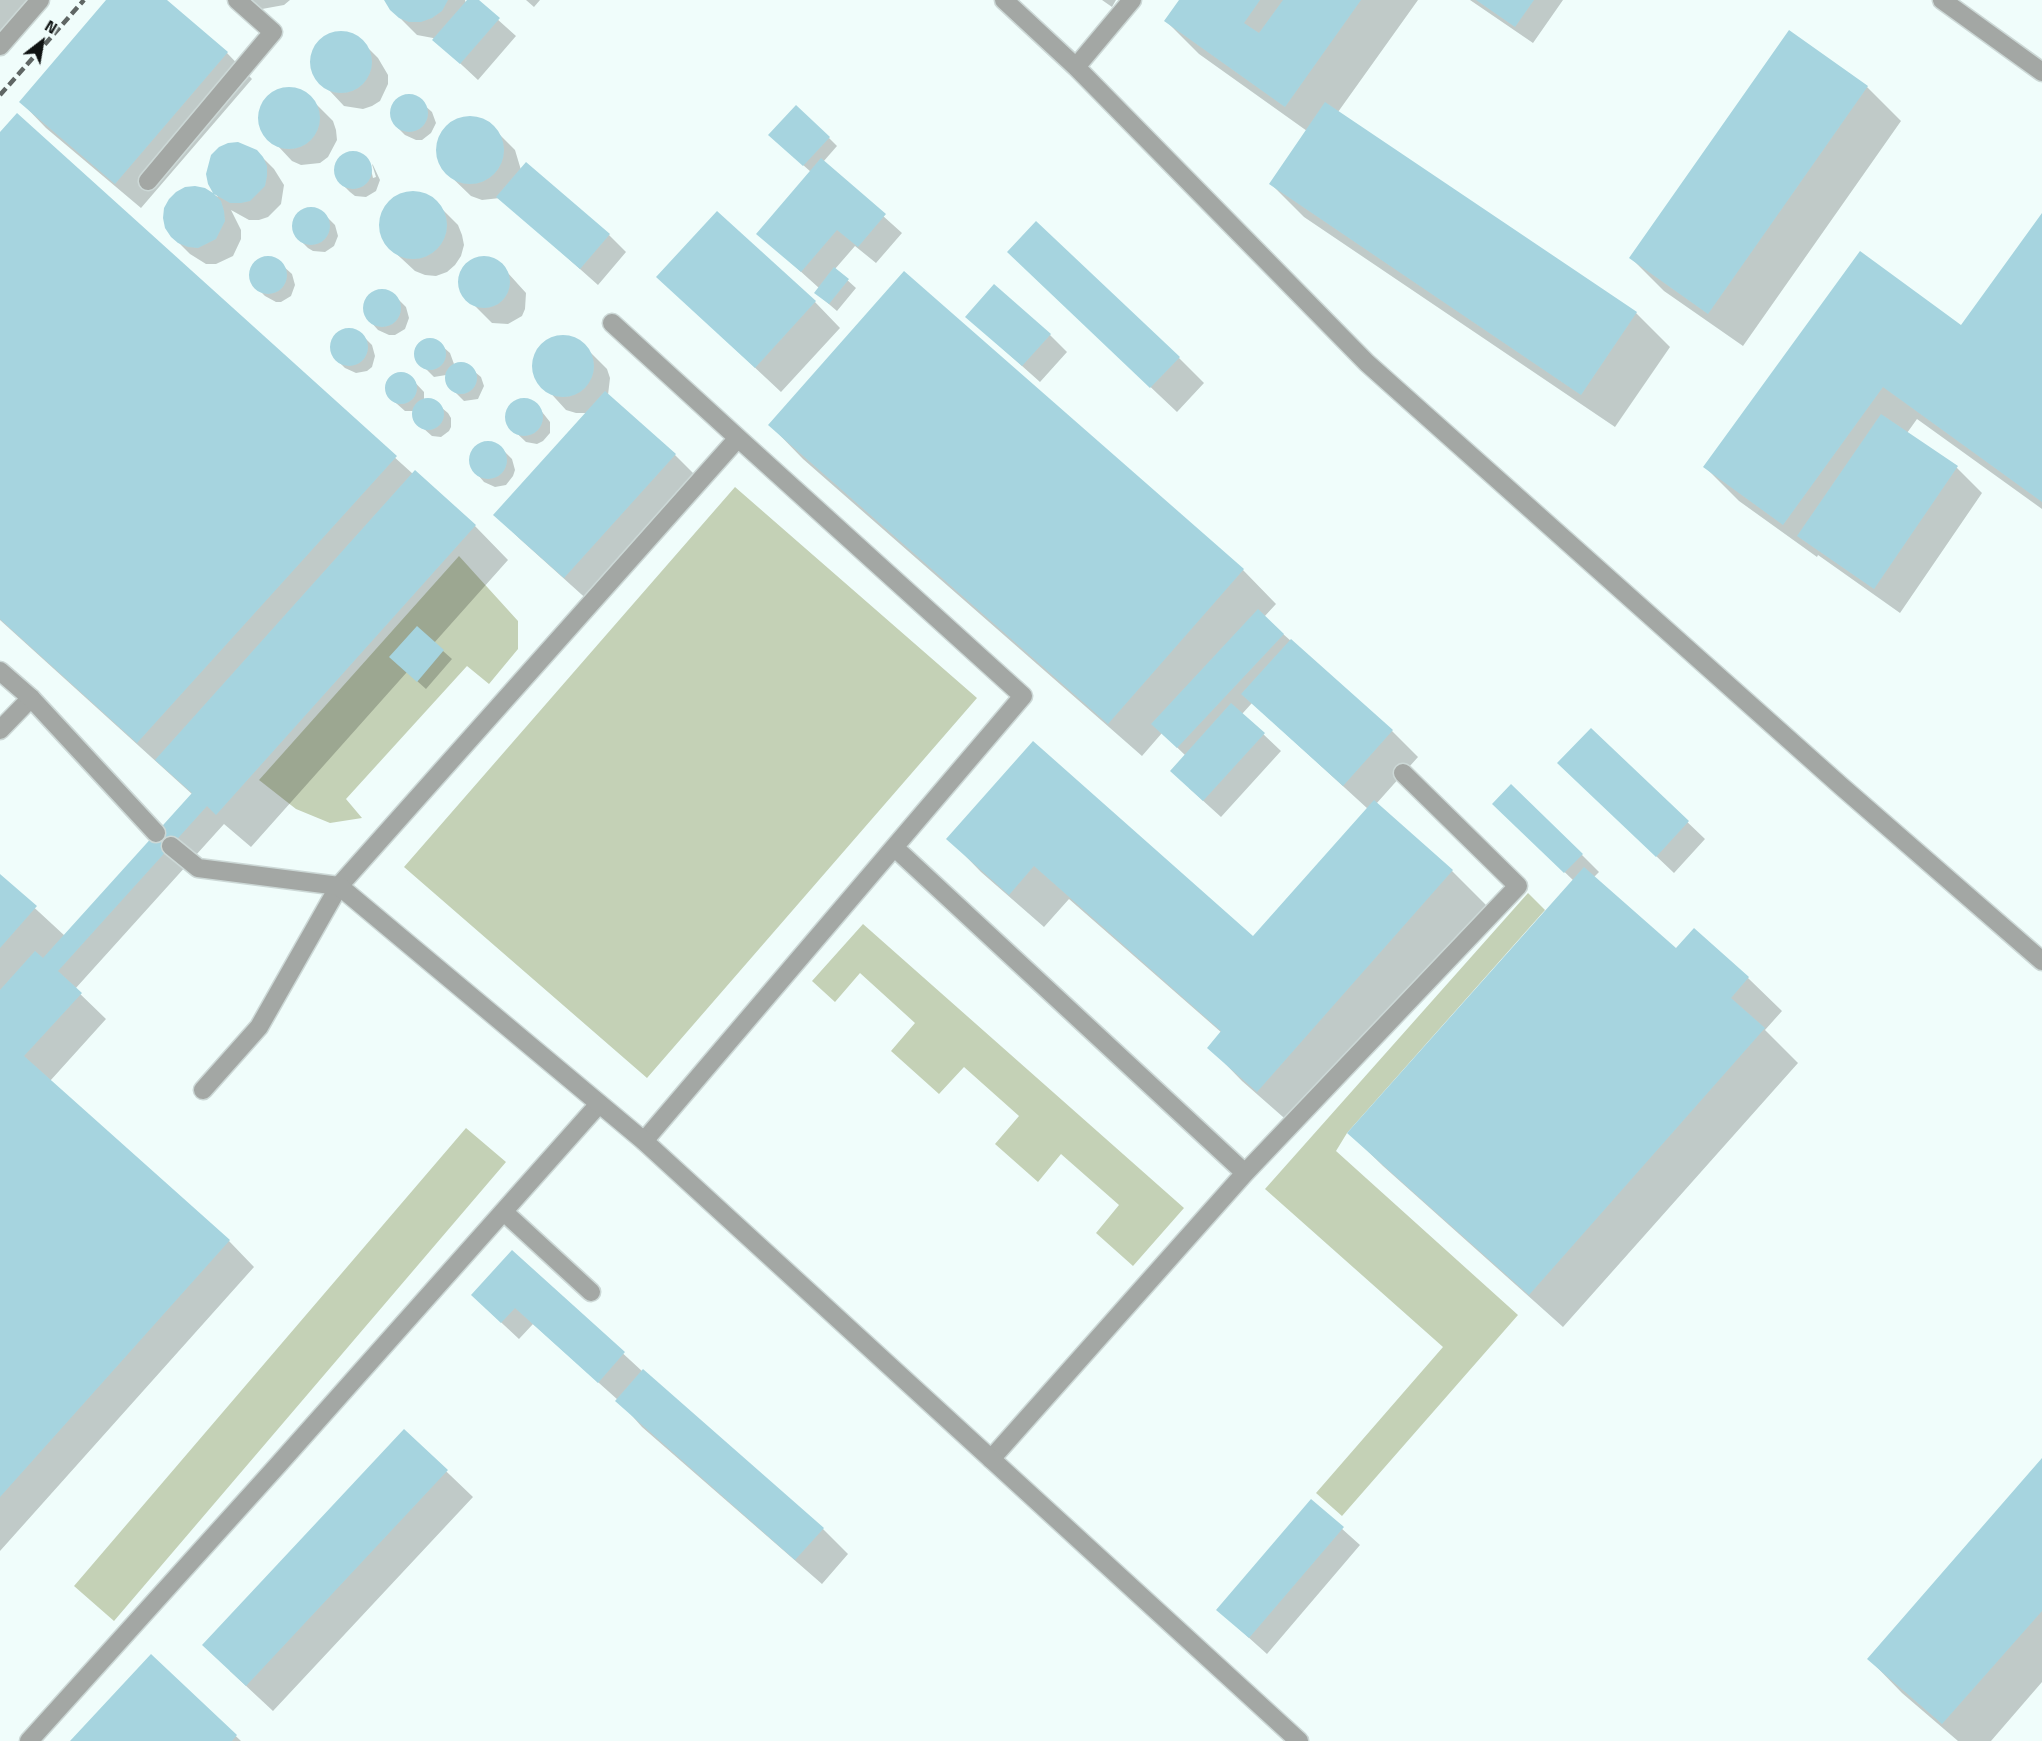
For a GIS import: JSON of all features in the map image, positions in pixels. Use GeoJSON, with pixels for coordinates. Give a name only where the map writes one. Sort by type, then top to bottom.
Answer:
{"type":"FeatureCollection","features":[{"type":"Feature","properties":{"kind":"street"},"geometry":{"type":"LineString","coordinates":[[0,46],[40,0]]}},
{"type":"Feature","properties":{"kind":"street"},"geometry":{"type":"LineString","coordinates":[[148,180],[273,32],[237,0]]}},
{"type":"Feature","properties":{"kind":"street"},"geometry":{"type":"LineString","coordinates":[[1004,0],[1076,67],[1367,363],[1841,786],[2042,961]]}},
{"type":"Feature","properties":{"kind":"street"},"geometry":{"type":"LineString","coordinates":[[1076,67],[1132,0]]}},
{"type":"Feature","properties":{"kind":"street"},"geometry":{"type":"LineString","coordinates":[[1942,0],[2042,72]]}},
{"type":"Feature","properties":{"kind":"street"},"geometry":{"type":"LineString","coordinates":[[612,323],[1023,696],[644,1141]]}},
{"type":"Feature","properties":{"kind":"street"},"geometry":{"type":"LineString","coordinates":[[202,1090],[259,1027],[339,886],[738,438]]}},
{"type":"Feature","properties":{"kind":"street"},"geometry":{"type":"LineString","coordinates":[[0,670],[31,698],[156,833]]}},
{"type":"Feature","properties":{"kind":"street"},"geometry":{"type":"LineString","coordinates":[[0,730],[31,698]]}},
{"type":"Feature","properties":{"kind":"street"},"geometry":{"type":"LineString","coordinates":[[991,1459],[1245,1173],[1518,886],[1403,773]]}},
{"type":"Feature","properties":{"kind":"street"},"geometry":{"type":"LineString","coordinates":[[171,846],[198,868],[339,886],[644,1141],[1299,1741]]}},
{"type":"Feature","properties":{"kind":"street"},"geometry":{"type":"LineString","coordinates":[[895,848],[1245,1173]]}},
{"type":"Feature","properties":{"kind":"street"},"geometry":{"type":"LineString","coordinates":[[29,1741],[599,1104]]}},
{"type":"Feature","properties":{"kind":"street"},"geometry":{"type":"LineString","coordinates":[[504,1212],[591,1292]]}},
{"type":"Feature","properties":{"kind":"green space"},"geometry":{"type":"Polygon","coordinates":[[[735,487],[977,698],[647,1078],[404,867],[735,487]]]}},
{"type":"Feature","properties":{"kind":"green space"},"geometry":{"type":"Polygon","coordinates":[[[459,556],[518,621],[518,649],[489,684],[467,666],[346,799],[362,818],[330,823],[296,809],[259,780],[459,556]]]}},
{"type":"Feature","properties":{"kind":"green space"},"geometry":{"type":"Polygon","coordinates":[[[1528,893],[1545,910],[1347,1133],[1336,1151],[1518,1315],[1342,1516],[1316,1493],[1443,1347],[1265,1189],[1528,893]]]}},
{"type":"Feature","properties":{"kind":"green space"},"geometry":{"type":"Polygon","coordinates":[[[863,924],[1184,1208],[1133,1266],[1096,1233],[1119,1205],[1061,1154],[1038,1182],[995,1144],[1019,1116],[964,1067],[939,1094],[891,1051],[915,1023],[860,973],[835,1002],[812,981],[863,924]]]}},
{"type":"Feature","properties":{"kind":"green space"},"geometry":{"type":"Polygon","coordinates":[[[466,1128],[506,1162],[114,1621],[74,1586],[466,1128]]]}},
{"type":"Feature","properties":{"kind":"building"},"geometry":{"type":"Polygon","coordinates":[[[106,0],[167,0],[228,52],[115,184],[19,102],[106,0]]]}},
{"type":"Feature","properties":{"kind":"building"},"geometry":{"type":"Polygon","coordinates":[[[384,0],[448,0],[442,11],[432,18],[421,22],[409,22],[399,18],[384,0]]]}},
{"type":"Feature","properties":{"kind":"building"},"geometry":{"type":"Polygon","coordinates":[[[467,0],[479,0],[500,18],[460,64],[432,40],[467,0]]]}},
{"type":"Feature","properties":{"kind":"building"},"geometry":{"type":"Polygon","coordinates":[[[1179,0],[1260,0],[1244,23],[1259,33],[1283,0],[1361,0],[1285,107],[1164,21],[1179,0]]]}},
{"type":"Feature","properties":{"kind":"building"},"geometry":{"type":"Polygon","coordinates":[[[1476,0],[1534,0],[1515,27],[1476,0]]]}},
{"type":"Feature","properties":{"kind":"building"},"geometry":{"type":"Polygon","coordinates":[[[1789,30],[1868,86],[1708,314],[1629,258],[1789,30]]]}},
{"type":"Feature","properties":{"kind":"building"},"geometry":{"type":"Polygon","coordinates":[[[341,31],[363,40],[372,62],[363,84],[341,93],[319,84],[310,62],[319,40],[341,31]]]}},
{"type":"Feature","properties":{"kind":"building"},"geometry":{"type":"Polygon","coordinates":[[[289,87],[311,96],[320,118],[311,140],[289,149],[267,140],[258,118],[267,96],[289,87]]]}},
{"type":"Feature","properties":{"kind":"building"},"geometry":{"type":"Polygon","coordinates":[[[409,94],[423,99],[428,113],[423,127],[409,132],[395,127],[390,113],[395,99],[409,94]]]}},
{"type":"Feature","properties":{"kind":"building"},"geometry":{"type":"Polygon","coordinates":[[[1325,102],[1637,312],[1581,395],[1269,184],[1325,102]]]}},
{"type":"Feature","properties":{"kind":"building"},"geometry":{"type":"Polygon","coordinates":[[[796,105],[830,137],[803,166],[768,135],[796,105]]]}},
{"type":"Feature","properties":{"kind":"building"},"geometry":{"type":"Polygon","coordinates":[[[17,113],[397,456],[137,743],[0,619],[0,132],[17,113]]]}},
{"type":"Feature","properties":{"kind":"building"},"geometry":{"type":"Polygon","coordinates":[[[470,116],[483,119],[494,126],[501,137],[504,150],[501,163],[494,174],[483,181],[470,184],[457,181],[446,174],[439,163],[436,150],[439,137],[446,126],[457,119],[470,116]]]}},
{"type":"Feature","properties":{"kind":"building"},"geometry":{"type":"Polygon","coordinates":[[[238,142],[257,150],[263,157],[267,166],[265,186],[250,201],[241,203],[230,203],[214,194],[221,201],[225,221],[216,239],[198,248],[178,243],[165,228],[164,208],[169,199],[185,187],[205,188],[213,193],[206,174],[211,155],[219,147],[238,142]]]}},
{"type":"Feature","properties":{"kind":"building"},"geometry":{"type":"Polygon","coordinates":[[[353,151],[360,152],[366,157],[371,163],[371,177],[366,183],[360,188],[353,189],[346,188],[340,183],[335,177],[334,170],[335,163],[340,157],[346,152],[353,151]]]}},
{"type":"Feature","properties":{"kind":"building"},"geometry":{"type":"Polygon","coordinates":[[[821,158],[886,214],[858,247],[837,230],[801,272],[756,234],[821,158]]]}},
{"type":"Feature","properties":{"kind":"building"},"geometry":{"type":"Polygon","coordinates":[[[526,162],[610,234],[580,269],[496,197],[526,162]]]}},
{"type":"Feature","properties":{"kind":"building"},"geometry":{"type":"Polygon","coordinates":[[[413,191],[426,194],[437,201],[444,212],[447,225],[444,238],[437,249],[426,256],[413,259],[400,256],[389,249],[382,238],[379,225],[382,212],[389,201],[400,194],[413,191]]]}},
{"type":"Feature","properties":{"kind":"building"},"geometry":{"type":"Polygon","coordinates":[[[311,207],[325,212],[330,226],[325,240],[311,245],[297,240],[292,226],[297,212],[311,207]]]}},
{"type":"Feature","properties":{"kind":"building"},"geometry":{"type":"Polygon","coordinates":[[[717,211],[816,301],[755,368],[656,277],[717,211]]]}},
{"type":"Feature","properties":{"kind":"building"},"geometry":{"type":"Polygon","coordinates":[[[2042,213],[2042,502],[1883,387],[1783,525],[1703,467],[1860,251],[1961,325],[2042,213]]]}},
{"type":"Feature","properties":{"kind":"building"},"geometry":{"type":"Polygon","coordinates":[[[1036,221],[1180,357],[1150,388],[1007,252],[1036,221]]]}},
{"type":"Feature","properties":{"kind":"building"},"geometry":{"type":"Polygon","coordinates":[[[268,256],[275,257],[281,262],[286,268],[286,282],[281,288],[275,293],[268,294],[261,293],[255,288],[250,282],[249,275],[250,268],[255,262],[261,257],[268,256]]]}},
{"type":"Feature","properties":{"kind":"building"},"geometry":{"type":"Polygon","coordinates":[[[484,256],[494,258],[502,264],[508,272],[510,282],[508,292],[502,300],[494,306],[484,308],[474,306],[466,300],[460,292],[458,282],[460,272],[466,264],[474,258],[484,256]]]}},
{"type":"Feature","properties":{"kind":"building"},"geometry":{"type":"Polygon","coordinates":[[[834,267],[849,279],[829,304],[814,293],[834,267]]]}},
{"type":"Feature","properties":{"kind":"building"},"geometry":{"type":"Polygon","coordinates":[[[904,271],[1244,569],[1108,724],[768,425],[904,271]]]}},
{"type":"Feature","properties":{"kind":"building"},"geometry":{"type":"Polygon","coordinates":[[[994,284],[1051,334],[1022,366],[965,317],[994,284]]]}},
{"type":"Feature","properties":{"kind":"building"},"geometry":{"type":"Polygon","coordinates":[[[382,289],[389,290],[395,295],[400,301],[400,315],[395,321],[389,326],[382,327],[375,326],[369,321],[364,315],[363,308],[364,301],[369,295],[375,290],[382,289]]]}},
{"type":"Feature","properties":{"kind":"building"},"geometry":{"type":"Polygon","coordinates":[[[349,328],[356,329],[362,334],[367,340],[367,354],[362,360],[356,365],[349,366],[342,365],[336,360],[331,354],[330,347],[331,340],[336,334],[342,329],[349,328]]]}},
{"type":"Feature","properties":{"kind":"building"},"geometry":{"type":"Polygon","coordinates":[[[563,335],[585,344],[594,366],[585,388],[563,397],[541,388],[532,366],[541,344],[563,335]]]}},
{"type":"Feature","properties":{"kind":"building"},"geometry":{"type":"Polygon","coordinates":[[[430,338],[441,343],[446,354],[441,365],[430,370],[419,365],[414,354],[419,343],[430,338]]]}},
{"type":"Feature","properties":{"kind":"building"},"geometry":{"type":"Polygon","coordinates":[[[461,362],[472,367],[477,378],[472,389],[461,394],[450,389],[445,378],[450,367],[461,362]]]}},
{"type":"Feature","properties":{"kind":"building"},"geometry":{"type":"Polygon","coordinates":[[[401,372],[412,377],[417,388],[412,399],[401,404],[390,399],[385,388],[390,377],[401,372]]]}},
{"type":"Feature","properties":{"kind":"building"},"geometry":{"type":"Polygon","coordinates":[[[605,391],[676,454],[564,578],[493,515],[605,391]]]}},
{"type":"Feature","properties":{"kind":"building"},"geometry":{"type":"Polygon","coordinates":[[[428,398],[439,403],[444,414],[439,425],[428,430],[417,425],[412,414],[417,403],[428,398]]]}},
{"type":"Feature","properties":{"kind":"building"},"geometry":{"type":"Polygon","coordinates":[[[524,398],[531,399],[537,404],[542,410],[542,424],[537,430],[531,435],[524,436],[517,435],[511,430],[506,424],[505,417],[506,410],[511,404],[517,399],[524,398]]]}},
{"type":"Feature","properties":{"kind":"building"},"geometry":{"type":"Polygon","coordinates":[[[1881,414],[1958,466],[1874,589],[1797,536],[1881,414]]]}},
{"type":"Feature","properties":{"kind":"building"},"geometry":{"type":"Polygon","coordinates":[[[488,441],[495,442],[501,447],[506,453],[506,467],[501,473],[495,478],[488,479],[481,478],[475,473],[470,467],[469,460],[470,453],[475,447],[481,442],[488,441]]]}},
{"type":"Feature","properties":{"kind":"building"},"geometry":{"type":"Polygon","coordinates":[[[415,470],[476,525],[216,815],[207,806],[58,971],[82,993],[24,1056],[230,1240],[0,1497],[0,990],[35,951],[43,958],[192,793],[155,760],[415,470]]]}},
{"type":"Feature","properties":{"kind":"building"},"geometry":{"type":"Polygon","coordinates":[[[1258,609],[1284,634],[1177,748],[1151,724],[1258,609]]]}},
{"type":"Feature","properties":{"kind":"building"},"geometry":{"type":"Polygon","coordinates":[[[417,626],[444,650],[417,682],[389,657],[417,626]]]}},
{"type":"Feature","properties":{"kind":"building"},"geometry":{"type":"Polygon","coordinates":[[[1291,639],[1393,730],[1343,786],[1241,694],[1291,639]]]}},
{"type":"Feature","properties":{"kind":"building"},"geometry":{"type":"Polygon","coordinates":[[[1231,703],[1265,733],[1203,801],[1170,771],[1231,703]]]}},
{"type":"Feature","properties":{"kind":"building"},"geometry":{"type":"Polygon","coordinates":[[[1591,728],[1689,821],[1656,857],[1557,763],[1591,728]]]}},
{"type":"Feature","properties":{"kind":"building"},"geometry":{"type":"Polygon","coordinates":[[[1033,741],[1253,936],[1374,800],[1453,870],[1257,1092],[1207,1048],[1221,1031],[1034,866],[1009,895],[946,839],[1033,741]]]}},
{"type":"Feature","properties":{"kind":"building"},"geometry":{"type":"Polygon","coordinates":[[[1511,784],[1583,854],[1564,873],[1492,804],[1511,784]]]}},
{"type":"Feature","properties":{"kind":"building"},"geometry":{"type":"Polygon","coordinates":[[[1584,867],[1676,948],[1694,928],[1749,977],[1731,998],[1765,1028],[1529,1295],[1347,1133],[1584,867]]]}},
{"type":"Feature","properties":{"kind":"building"},"geometry":{"type":"Polygon","coordinates":[[[0,874],[37,906],[0,948],[0,874]]]}},
{"type":"Feature","properties":{"kind":"building"},"geometry":{"type":"Polygon","coordinates":[[[512,1250],[625,1352],[598,1383],[515,1308],[501,1323],[471,1295],[512,1250]]]}},
{"type":"Feature","properties":{"kind":"building"},"geometry":{"type":"Polygon","coordinates":[[[643,1369],[824,1528],[795,1560],[615,1401],[643,1369]]]}},
{"type":"Feature","properties":{"kind":"building"},"geometry":{"type":"Polygon","coordinates":[[[404,1429],[448,1470],[246,1686],[202,1645],[404,1429]]]}},
{"type":"Feature","properties":{"kind":"building"},"geometry":{"type":"Polygon","coordinates":[[[2042,1458],[2042,1611],[1942,1724],[1867,1659],[2042,1458]]]}},
{"type":"Feature","properties":{"kind":"building"},"geometry":{"type":"Polygon","coordinates":[[[1311,1499],[1344,1527],[1249,1638],[1216,1610],[1311,1499]]]}},
{"type":"Feature","properties":{"kind":"building"},"geometry":{"type":"Polygon","coordinates":[[[151,1654],[237,1735],[232,1741],[70,1741],[151,1654]]]}},
{"type":"Feature","properties":{"kind":"railway"},"geometry":{"type":"LineString","coordinates":[[0,95],[84,0]]}}]}
